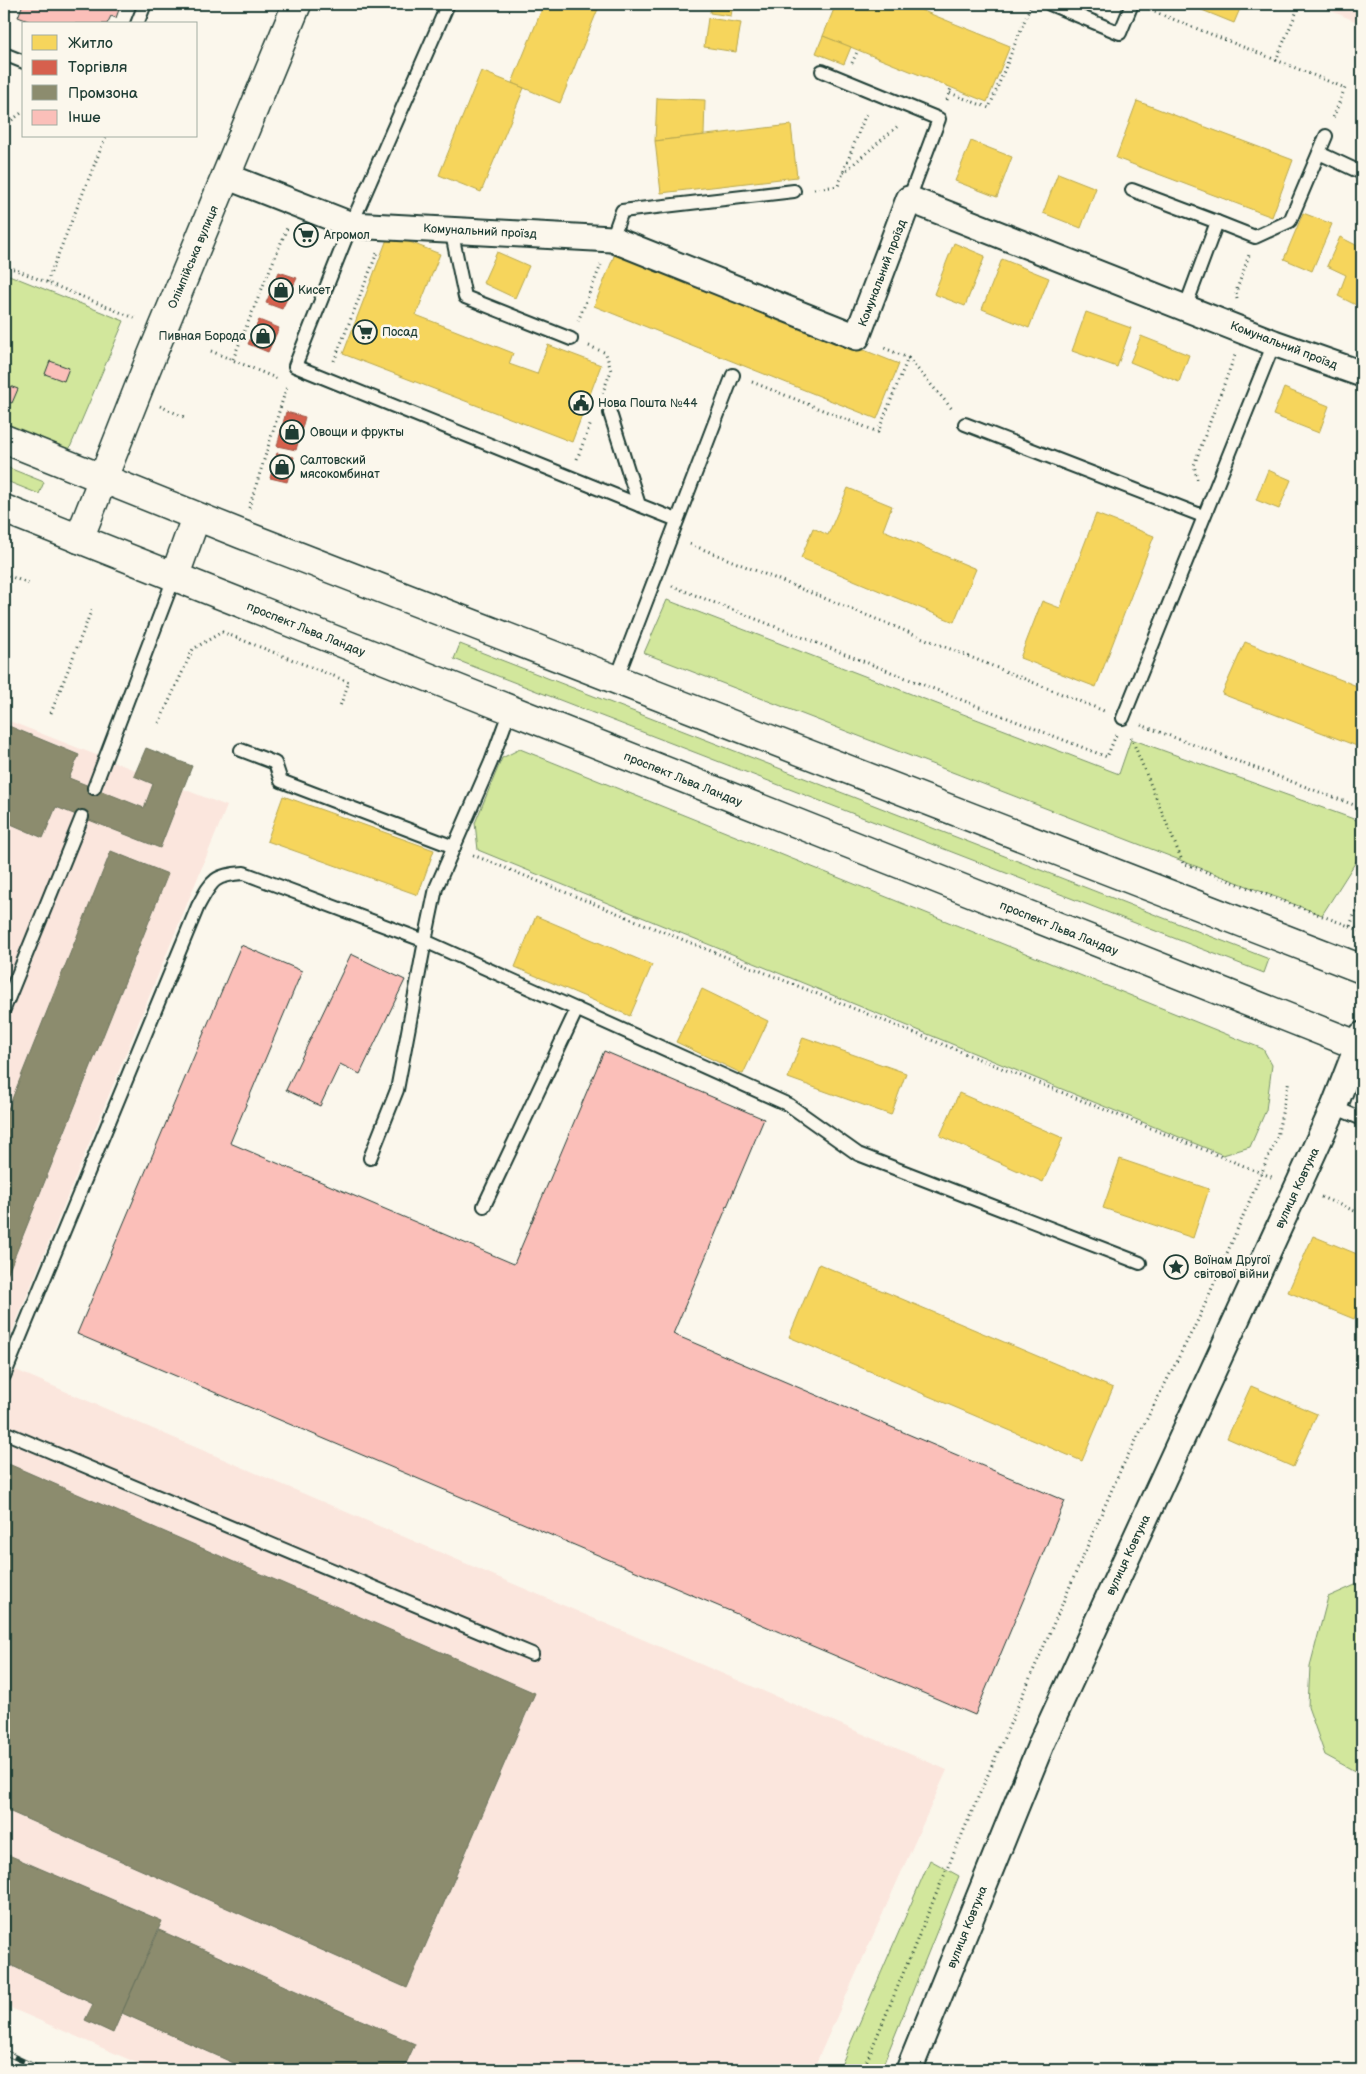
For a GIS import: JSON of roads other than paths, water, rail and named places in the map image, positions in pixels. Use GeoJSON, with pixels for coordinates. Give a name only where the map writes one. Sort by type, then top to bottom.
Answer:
{"type":"FeatureCollection","features":[{"type":"Feature","properties":{"kind":"main road","name":"Олімпійська вулиця"},"geometry":{"type":"LineString","coordinates":[[79,539],[102,478],[298,4]]}},
{"type":"Feature","properties":{"kind":"main road"},"geometry":{"type":"LineString","coordinates":[[4,439],[196,517],[1362,969]]}},
{"type":"Feature","properties":{"kind":"main road","name":"проспект Льва Ландау"},"geometry":{"type":"LineString","coordinates":[[4,509],[174,578],[1361,1043]]}},
{"type":"Feature","properties":{"kind":"main road"},"geometry":{"type":"LineString","coordinates":[[174,578],[196,517]]}},
{"type":"Feature","properties":{"kind":"street","name":"Комунальний проїзд"},"geometry":{"type":"LineString","coordinates":[[226,176],[352,225],[612,239],[857,337],[909,199],[1274,343],[1362,374]]}},
{"type":"Feature","properties":{"kind":"street","name":"вулиця Ковтуна"},"geometry":{"type":"LineString","coordinates":[[909,2070],[1042,1742],[1334,1107],[1361,1043]]}},
{"type":"Feature","properties":{"kind":"lane"},"geometry":{"type":"LineString","coordinates":[[138,22],[145,4]]}},
{"type":"Feature","properties":{"kind":"lane"},"geometry":{"type":"LineString","coordinates":[[448,4],[352,225],[295,366],[677,520]]}},
{"type":"Feature","properties":{"kind":"lane"},"geometry":{"type":"LineString","coordinates":[[1050,4],[1120,33],[1132,4]]}},
{"type":"Feature","properties":{"kind":"lane"},"geometry":{"type":"LineString","coordinates":[[4,54],[22,61]]}},
{"type":"Feature","properties":{"kind":"lane"},"geometry":{"type":"LineString","coordinates":[[822,71],[939,119],[909,199]]}},
{"type":"Feature","properties":{"kind":"lane"},"geometry":{"type":"LineString","coordinates":[[1132,190],[1255,237],[1290,221],[1326,136]]}},
{"type":"Feature","properties":{"kind":"lane"},"geometry":{"type":"LineString","coordinates":[[1319,153],[1362,173]]}},
{"type":"Feature","properties":{"kind":"lane"},"geometry":{"type":"LineString","coordinates":[[612,239],[622,211],[794,191]]}},
{"type":"Feature","properties":{"kind":"lane"},"geometry":{"type":"LineString","coordinates":[[1185,308],[1217,222]]}},
{"type":"Feature","properties":{"kind":"lane"},"geometry":{"type":"LineString","coordinates":[[450,229],[465,297],[571,339]]}},
{"type":"Feature","properties":{"kind":"lane"},"geometry":{"type":"LineString","coordinates":[[1123,718],[1274,343]]}},
{"type":"Feature","properties":{"kind":"lane"},"geometry":{"type":"LineString","coordinates":[[616,680],[733,375]]}},
{"type":"Feature","properties":{"kind":"lane"},"geometry":{"type":"LineString","coordinates":[[610,413],[639,505]]}},
{"type":"Feature","properties":{"kind":"lane"},"geometry":{"type":"LineString","coordinates":[[965,424],[1203,516]]}},
{"type":"Feature","properties":{"kind":"lane"},"geometry":{"type":"LineString","coordinates":[[94,788],[174,578]]}},
{"type":"Feature","properties":{"kind":"lane"},"geometry":{"type":"LineString","coordinates":[[370,1158],[397,1090],[436,888],[491,762],[510,710]]}},
{"type":"Feature","properties":{"kind":"lane"},"geometry":{"type":"LineString","coordinates":[[241,750],[276,763],[281,781],[454,847]]}},
{"type":"Feature","properties":{"kind":"lane"},"geometry":{"type":"LineString","coordinates":[[4,1009],[82,817]]}},
{"type":"Feature","properties":{"kind":"lane"},"geometry":{"type":"LineString","coordinates":[[4,1376],[194,916],[209,886],[224,874],[244,872],[425,941],[789,1104],[858,1154],[1140,1263]]}},
{"type":"Feature","properties":{"kind":"lane"},"geometry":{"type":"LineString","coordinates":[[484,1206],[577,1009]]}},
{"type":"Feature","properties":{"kind":"lane"},"geometry":{"type":"LineString","coordinates":[[1334,1107],[1362,1119]]}},
{"type":"Feature","properties":{"kind":"lane"},"geometry":{"type":"LineString","coordinates":[[4,1432],[532,1654]]}},
{"type":"Feature","properties":{"kind":"railway"},"geometry":{"type":"LineString","coordinates":[[4,2052],[42,2070]]}},
{"type":"Feature","properties":{"kind":"place","name":"Агромол"},"geometry":{"type":"Point","coordinates":[306,235]}},
{"type":"Feature","properties":{"kind":"place","name":"Кисет"},"geometry":{"type":"Point","coordinates":[281,290]}},
{"type":"Feature","properties":{"kind":"place","name":"Посад"},"geometry":{"type":"Point","coordinates":[365,332]}},
{"type":"Feature","properties":{"kind":"place","name":"Пивная Борода"},"geometry":{"type":"Point","coordinates":[263,336]}},
{"type":"Feature","properties":{"kind":"place","name":"Нова Пошта №44"},"geometry":{"type":"Point","coordinates":[581,403]}},
{"type":"Feature","properties":{"kind":"place","name":"Овощи и фрукты"},"geometry":{"type":"Point","coordinates":[292,432]}},
{"type":"Feature","properties":{"kind":"place","name":"Салтовский мясокомбинат"},"geometry":{"type":"Point","coordinates":[282,467]}},
{"type":"Feature","properties":{"kind":"place","name":"Воїнам Другої світової війни"},"geometry":{"type":"Point","coordinates":[1176,1267]}}]}
